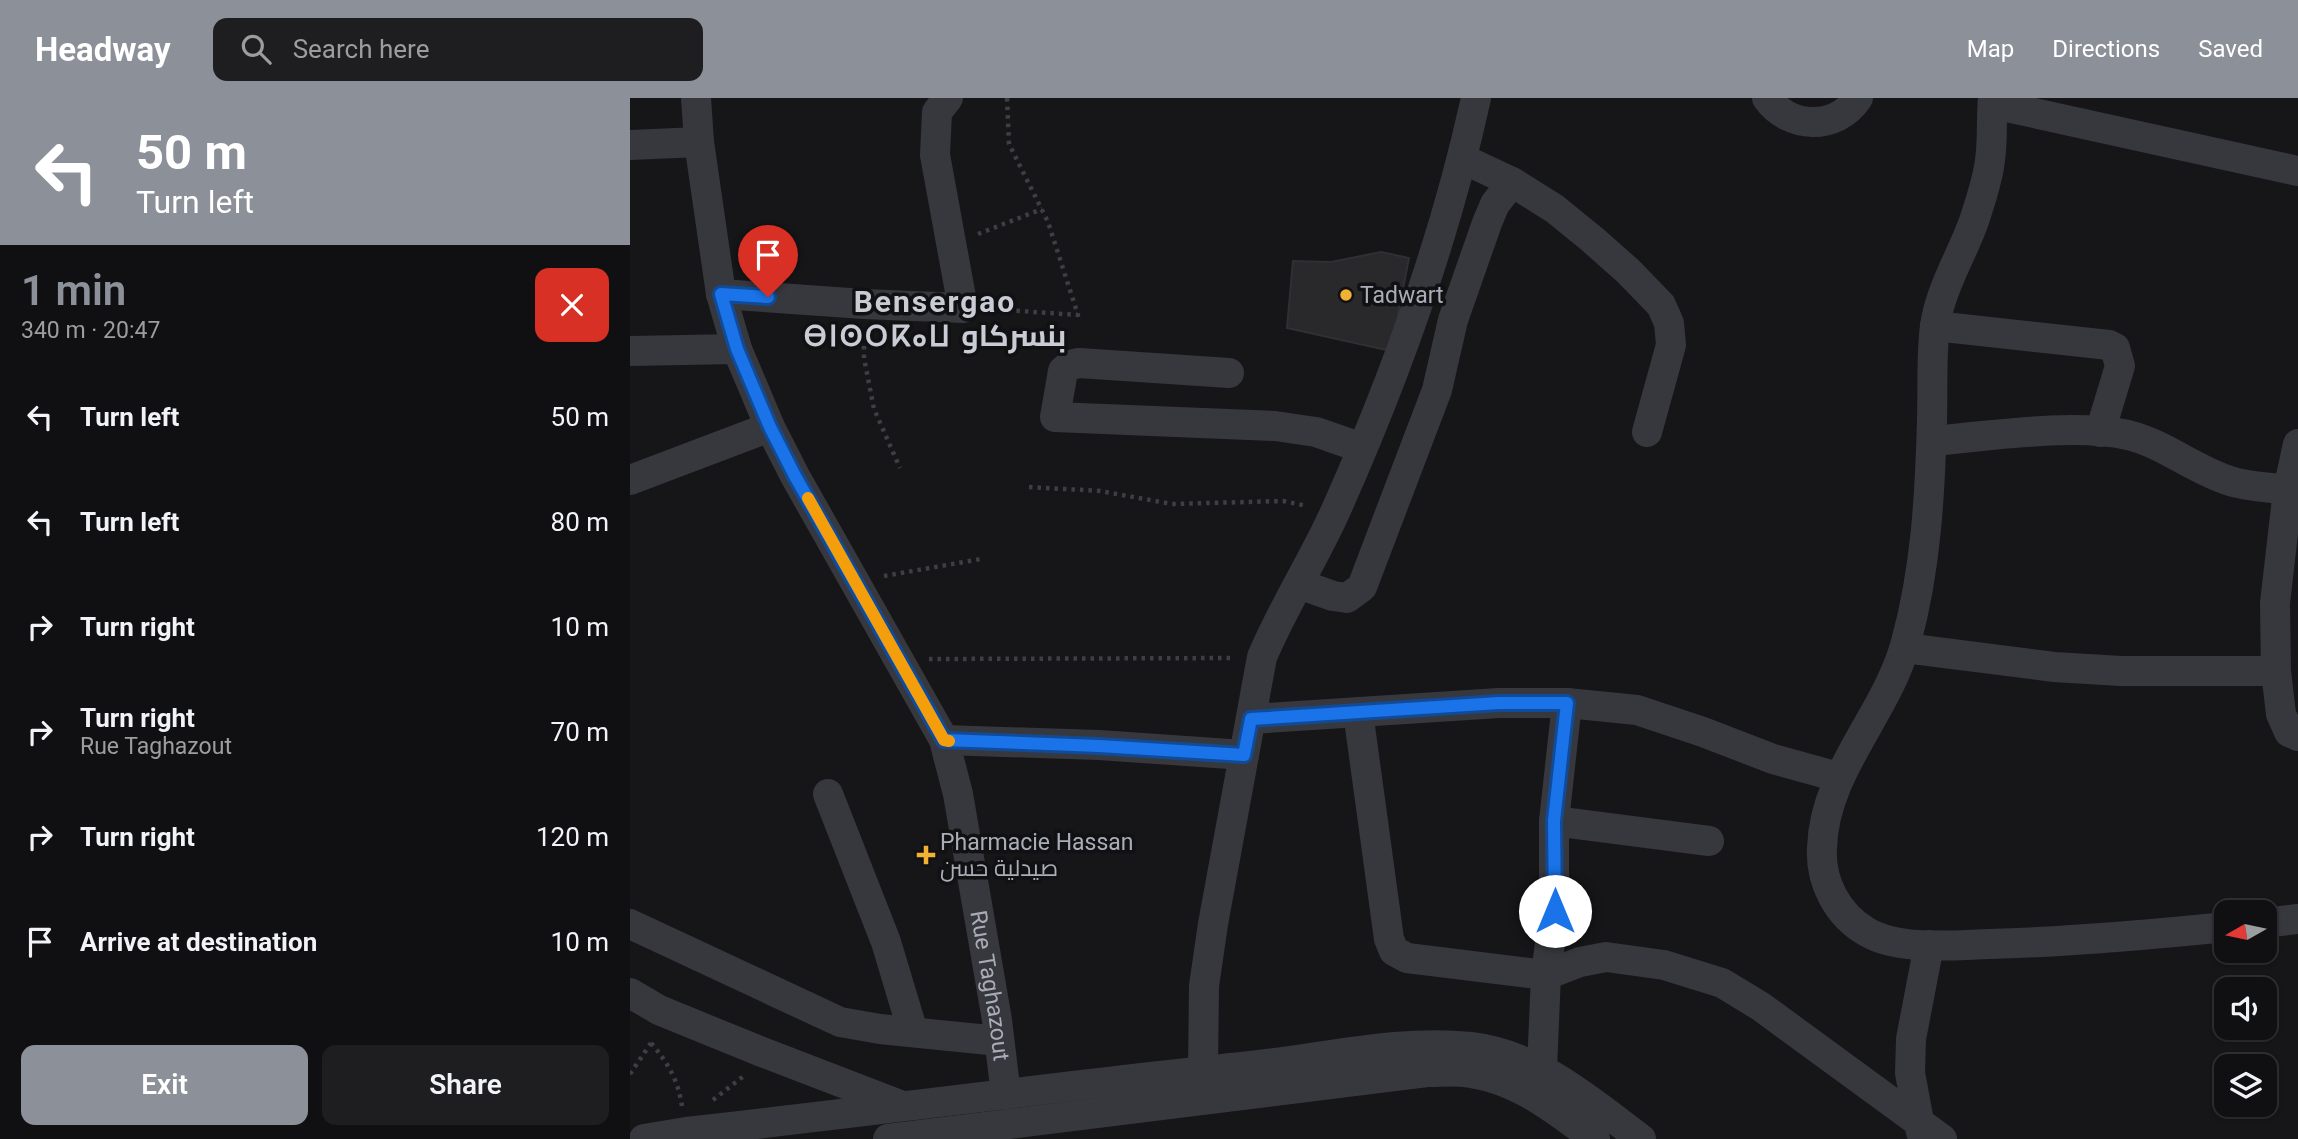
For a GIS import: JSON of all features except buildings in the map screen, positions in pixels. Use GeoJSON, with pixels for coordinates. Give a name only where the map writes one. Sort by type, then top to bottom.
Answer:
{"type":"FeatureCollection","features":[{"type":"Feature","properties":{"kind":"street","name":"Rue Taghazout"},"geometry":{"type":"LineString","coordinates":[[695,98],[721,294],[737,349],[770,427],[795,476],[944,740],[958,793],[1006,1095]]}},
{"type":"Feature","properties":{"kind":"street"},"geometry":{"type":"LineString","coordinates":[[721,294],[963,308],[935,155],[937,112],[948,98]]}},
{"type":"Feature","properties":{"kind":"street"},"geometry":{"type":"LineString","coordinates":[[1203,1071],[1204,986],[1262,657],[1278,618],[1299,584],[1335,512],[1362,448],[1433,262],[1463,159],[1476,98]]}},
{"type":"Feature","properties":{"kind":"street"},"geometry":{"type":"LineString","coordinates":[[1767,98],[1785,115],[1815,123],[1844,113],[1858,98]]}},
{"type":"Feature","properties":{"kind":"street"},"geometry":{"type":"LineString","coordinates":[[2214,928],[2096,939],[1929,945],[1885,940],[1865,931],[1834,900],[1824,878],[1821,852],[1823,830],[1838,777],[1876,712],[1905,648],[1923,566],[1932,440],[1935,326],[1974,221],[1990,162],[1993,101],[2298,171]]}},
{"type":"Feature","properties":{"kind":"street"},"geometry":{"type":"LineString","coordinates":[[630,145],[699,142]]}},
{"type":"Feature","properties":{"kind":"street"},"geometry":{"type":"LineString","coordinates":[[1463,159],[1512,182],[1555,209],[1628,271],[1661,305],[1669,323],[1671,345],[1647,432]]}},
{"type":"Feature","properties":{"kind":"street"},"geometry":{"type":"LineString","coordinates":[[1299,584],[1347,598],[1362,587],[1437,390],[1453,320],[1487,223],[1495,204],[1512,182]]}},
{"type":"Feature","properties":{"kind":"street"},"geometry":{"type":"LineString","coordinates":[[1935,326],[2109,345],[2115,348],[2120,366],[2100,432]]}},
{"type":"Feature","properties":{"kind":"street"},"geometry":{"type":"LineString","coordinates":[[630,351],[737,349]]}},
{"type":"Feature","properties":{"kind":"street"},"geometry":{"type":"LineString","coordinates":[[1229,373],[1079,363],[1070,365],[1063,370],[1055,416],[1275,426],[1316,432],[1362,448]]}},
{"type":"Feature","properties":{"kind":"street"},"geometry":{"type":"LineString","coordinates":[[630,480],[770,427]]}},
{"type":"Feature","properties":{"kind":"street"},"geometry":{"type":"LineString","coordinates":[[1932,440],[2026,433],[2100,432],[2128,435],[2159,446],[2202,470],[2232,482],[2288,490]]}},
{"type":"Feature","properties":{"kind":"street"},"geometry":{"type":"LineString","coordinates":[[2298,444],[2288,490],[2275,603],[2276,671],[2281,714],[2289,732],[2298,736]]}},
{"type":"Feature","properties":{"kind":"street"},"geometry":{"type":"LineString","coordinates":[[1905,648],[2054,667],[2122,671],[2276,671]]}},
{"type":"Feature","properties":{"kind":"street"},"geometry":{"type":"LineString","coordinates":[[1251,719],[1499,703],[1567,703],[1637,710],[1773,759],[1838,777]]}},
{"type":"Feature","properties":{"kind":"street"},"geometry":{"type":"LineString","coordinates":[[1542,1068],[1546,975],[1555,911],[1554,821],[1567,703]]}},
{"type":"Feature","properties":{"kind":"street"},"geometry":{"type":"LineString","coordinates":[[1358,712],[1389,939],[1394,951],[1407,958],[1546,975],[1580,962],[1606,957],[1664,965],[1722,983],[1760,1006],[1927,1133]]}},
{"type":"Feature","properties":{"kind":"street"},"geometry":{"type":"LineString","coordinates":[[944,740],[1244,755]]}},
{"type":"Feature","properties":{"kind":"street"},"geometry":{"type":"LineString","coordinates":[[828,794],[886,942],[913,1032]]}},
{"type":"Feature","properties":{"kind":"street"},"geometry":{"type":"LineString","coordinates":[[1554,821],[1709,841]]}},
{"type":"Feature","properties":{"kind":"street"},"geometry":{"type":"LineString","coordinates":[[2277,921],[2298,919]]}},
{"type":"Feature","properties":{"kind":"street"},"geometry":{"type":"LineString","coordinates":[[630,924],[840,1022],[999,1041]]}},
{"type":"Feature","properties":{"kind":"street"},"geometry":{"type":"LineString","coordinates":[[1927,1133],[1910,1073],[1912,1039],[1929,945]]}},
{"type":"Feature","properties":{"kind":"street"},"geometry":{"type":"LineString","coordinates":[[630,993],[659,1010],[907,1108]]}},
{"type":"Feature","properties":{"kind":"street"},"geometry":{"type":"LineString","coordinates":[[644,1139],[1377,1049],[1436,1046],[1471,1047],[1542,1068],[1568,1084],[1641,1139]]}},
{"type":"Feature","properties":{"kind":"street"},"geometry":{"type":"LineString","coordinates":[[888,1139],[956,1135],[1346,1080],[1427,1072],[1468,1072],[1502,1080],[1532,1094],[1595,1139]]}},
{"type":"Feature","properties":{"kind":"path"},"geometry":{"type":"LineString","coordinates":[[963,308],[1078,314],[1048,222],[1009,144],[1007,98]]}},
{"type":"Feature","properties":{"kind":"path"},"geometry":{"type":"LineString","coordinates":[[951,246],[1042,209]]}},
{"type":"Feature","properties":{"kind":"path"},"geometry":{"type":"LineString","coordinates":[[864,304],[864,359],[868,386],[874,409],[900,468]]}},
{"type":"Feature","properties":{"kind":"path"},"geometry":{"type":"LineString","coordinates":[[1029,487],[1100,491],[1172,504],[1283,501],[1335,512]]}},
{"type":"Feature","properties":{"kind":"path"},"geometry":{"type":"LineString","coordinates":[[856,582],[981,558]]}},
{"type":"Feature","properties":{"kind":"path"},"geometry":{"type":"LineString","coordinates":[[900,659],[1262,657]]}},
{"type":"Feature","properties":{"kind":"path"},"geometry":{"type":"LineString","coordinates":[[630,1074],[651,1042],[659,1010]]}},
{"type":"Feature","properties":{"kind":"path"},"geometry":{"type":"LineString","coordinates":[[651,1042],[668,1063],[679,1086],[687,1132]]}},
{"type":"Feature","properties":{"kind":"path"},"geometry":{"type":"LineString","coordinates":[[708,1104],[752,1069],[762,1052]]}},
{"type":"Feature","properties":{"kind":"slow traffic"},"geometry":{"type":"LineString","coordinates":[[808,498],[944,740],[949,741]]}},
{"type":"Feature","properties":{"kind":"place","name":"Tadwart"},"geometry":{"type":"Point","coordinates":[1346,295]}},
{"type":"Feature","properties":{"kind":"place","name":"Pharmacie Hassan صيدلية حسن"},"geometry":{"type":"Point","coordinates":[926,855]}},
{"type":"Feature","properties":{"kind":"district","name":"Bensergao ⴱⵏⵙⵔⴽⴰⵡ بنسركاو"},"geometry":{"type":"Point","coordinates":[935,318]}},
{"type":"Feature","properties":{"kind":"route"},"geometry":{"type":"LineString","coordinates":[[768,297],[721,294],[737,349],[770,427],[795,476],[944,740],[1244,755],[1251,719],[1499,703],[1567,703],[1554,821],[1555,911]]}}]}
